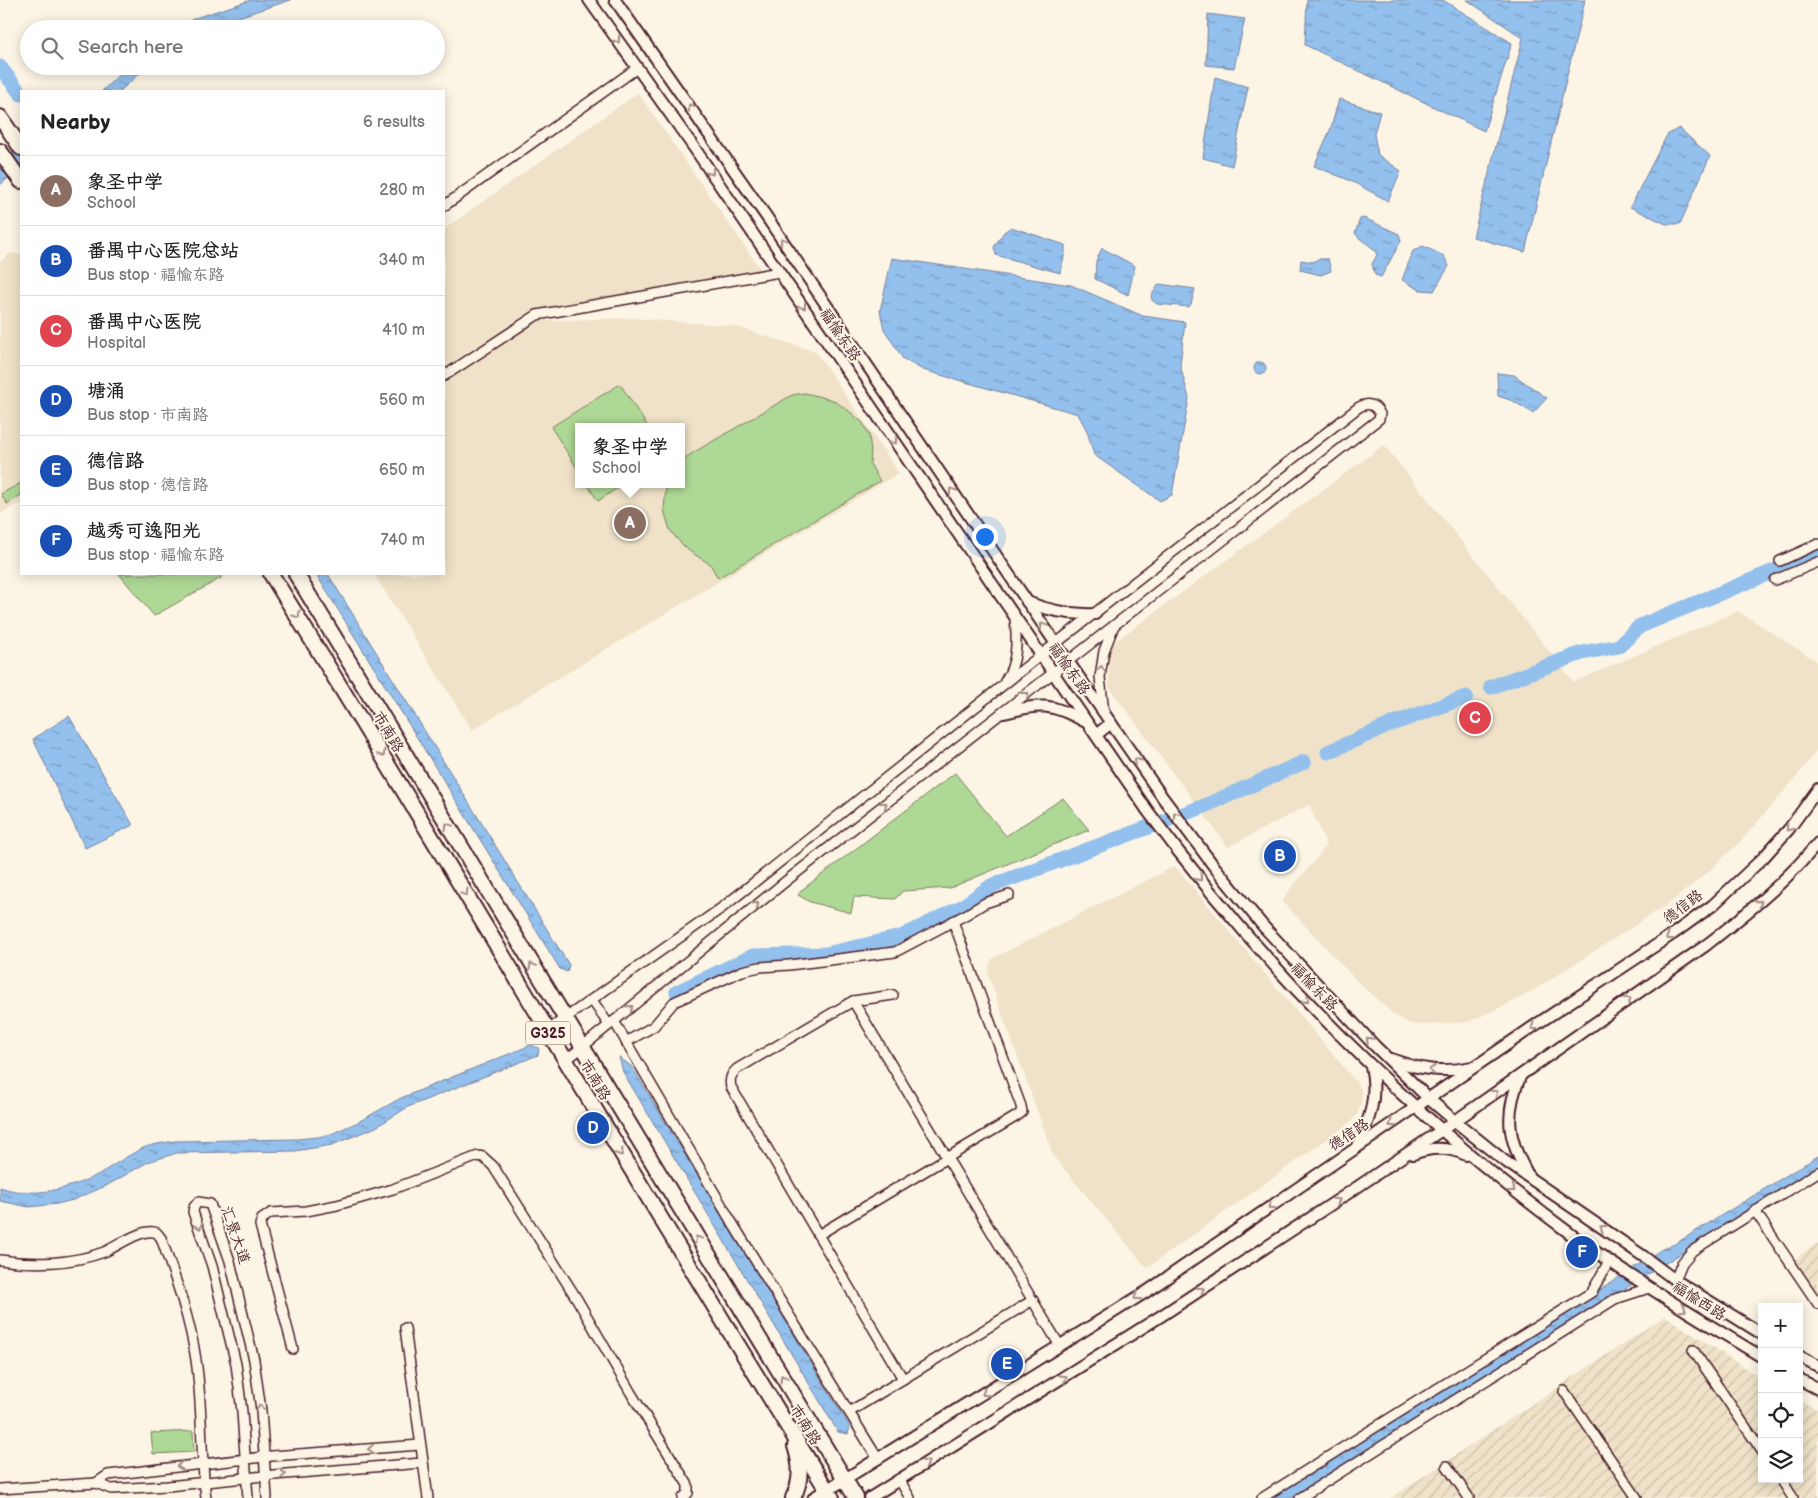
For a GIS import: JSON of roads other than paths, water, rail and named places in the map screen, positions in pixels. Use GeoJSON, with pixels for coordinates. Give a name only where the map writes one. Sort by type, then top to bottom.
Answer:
{"type":"FeatureCollection","features":[{"type":"Feature","properties":{"kind":"highway"},"geometry":{"type":"LineString","coordinates":[[0,117],[18,144]]}},
{"type":"Feature","properties":{"kind":"highway"},"geometry":{"type":"LineString","coordinates":[[0,151],[20,180]]}},
{"type":"Feature","properties":{"kind":"highway","name":"市南路"},"geometry":{"type":"LineString","coordinates":[[272,575],[360,716],[580,1086],[829,1494]]}},
{"type":"Feature","properties":{"kind":"highway","name":"市南路"},"geometry":{"type":"LineString","coordinates":[[297,575],[856,1498]]}},
{"type":"Feature","properties":{"kind":"highway"},"geometry":{"type":"LineString","coordinates":[[530,1003],[548,991]]}},
{"type":"Feature","properties":{"kind":"highway"},"geometry":{"type":"LineString","coordinates":[[580,1086],[598,1074]]}},
{"type":"Feature","properties":{"kind":"highway"},"geometry":{"type":"LineString","coordinates":[[790,1431],[799,1459],[800,1472],[799,1486],[793,1498]]}},
{"type":"Feature","properties":{"kind":"main road","name":"德信路"},"geometry":{"type":"LineString","coordinates":[[814,1498],[829,1494],[845,1479]]}},
{"type":"Feature","properties":{"kind":"street","name":"福愉东路"},"geometry":{"type":"LineString","coordinates":[[589,0],[695,149],[1168,840],[1279,972],[1415,1108],[1533,1205],[1621,1269]]}},
{"type":"Feature","properties":{"kind":"street","name":"福愉东路"},"geometry":{"type":"LineString","coordinates":[[615,0],[768,219],[1027,602],[1163,798],[1263,926],[1317,985],[1429,1099],[1502,1159],[1643,1256]]}},
{"type":"Feature","properties":{"kind":"street"},"geometry":{"type":"LineString","coordinates":[[445,205],[637,68]]}},
{"type":"Feature","properties":{"kind":"street"},"geometry":{"type":"LineString","coordinates":[[445,375],[537,315],[779,272]]}},
{"type":"Feature","properties":{"kind":"street"},"geometry":{"type":"LineString","coordinates":[[547,1031],[723,907],[1041,655],[1359,407],[1365,404],[1372,405],[1378,409],[1379,419],[786,881],[565,1061]]}},
{"type":"Feature","properties":{"kind":"street"},"geometry":{"type":"LineString","coordinates":[[1780,561],[1818,544]]}},
{"type":"Feature","properties":{"kind":"street"},"geometry":{"type":"LineString","coordinates":[[1775,580],[1818,562]]}},
{"type":"Feature","properties":{"kind":"street"},"geometry":{"type":"LineString","coordinates":[[1027,602],[1062,612],[1094,614]]}},
{"type":"Feature","properties":{"kind":"street"},"geometry":{"type":"LineString","coordinates":[[1002,686],[1010,675],[1014,663],[1017,645],[1015,618]]}},
{"type":"Feature","properties":{"kind":"street"},"geometry":{"type":"LineString","coordinates":[[1104,713],[1100,677],[1104,651],[1114,626]]}},
{"type":"Feature","properties":{"kind":"street"},"geometry":{"type":"LineString","coordinates":[[1004,713],[1036,705],[1046,706],[1068,712],[1087,722]]}},
{"type":"Feature","properties":{"kind":"street"},"geometry":{"type":"LineString","coordinates":[[1096,735],[1111,723]]}},
{"type":"Feature","properties":{"kind":"street","name":"德信路"},"geometry":{"type":"LineString","coordinates":[[845,1479],[1146,1292],[1673,934],[1712,905],[1763,858],[1818,789]]}},
{"type":"Feature","properties":{"kind":"street"},"geometry":{"type":"LineString","coordinates":[[870,1498],[1166,1313],[1455,1121],[1735,923],[1792,873],[1818,843]]}},
{"type":"Feature","properties":{"kind":"street"},"geometry":{"type":"LineString","coordinates":[[626,1042],[654,1026],[674,1002],[742,971],[760,966],[789,965],[895,952],[985,903],[1009,895]]}},
{"type":"Feature","properties":{"kind":"street"},"geometry":{"type":"LineString","coordinates":[[818,1235],[1022,1112],[953,921]]}},
{"type":"Feature","properties":{"kind":"street"},"geometry":{"type":"LineString","coordinates":[[893,995],[853,1001],[737,1069],[729,1081],[903,1379]]}},
{"type":"Feature","properties":{"kind":"street"},"geometry":{"type":"LineString","coordinates":[[592,1000],[626,1042],[728,1216],[878,1459]]}},
{"type":"Feature","properties":{"kind":"street"},"geometry":{"type":"LineString","coordinates":[[853,1001],[1060,1346]]}},
{"type":"Feature","properties":{"kind":"street"},"geometry":{"type":"LineString","coordinates":[[1388,1058],[1408,1066],[1430,1070],[1452,1071],[1478,1065]]}},
{"type":"Feature","properties":{"kind":"street"},"geometry":{"type":"LineString","coordinates":[[1355,1149],[1364,1131],[1372,1105],[1375,1084],[1371,1065]]}},
{"type":"Feature","properties":{"kind":"street"},"geometry":{"type":"LineString","coordinates":[[1520,1076],[1513,1092],[1509,1124],[1516,1154],[1529,1178]]}},
{"type":"Feature","properties":{"kind":"street"},"geometry":{"type":"LineString","coordinates":[[1398,1160],[1421,1151],[1444,1148],[1462,1152],[1474,1158]]}},
{"type":"Feature","properties":{"kind":"street"},"geometry":{"type":"LineString","coordinates":[[293,1349],[260,1225],[262,1219],[271,1213],[337,1205],[393,1189],[478,1156],[483,1157],[493,1166],[556,1266],[688,1485],[688,1493],[683,1498]]}},
{"type":"Feature","properties":{"kind":"street"},"geometry":{"type":"LineString","coordinates":[[1674,1280],[1682,1263],[1692,1251],[1818,1172]]}},
{"type":"Feature","properties":{"kind":"street","name":"汇景大道"},"geometry":{"type":"LineString","coordinates":[[248,1498],[242,1412],[236,1364],[212,1266],[193,1212],[198,1202],[210,1204],[224,1240],[240,1298],[257,1383],[267,1498]]}},
{"type":"Feature","properties":{"kind":"street"},"geometry":{"type":"LineString","coordinates":[[1755,1212],[1818,1304]]}},
{"type":"Feature","properties":{"kind":"street"},"geometry":{"type":"LineString","coordinates":[[0,1260],[42,1263],[85,1258],[105,1251],[146,1231],[157,1233],[161,1238],[174,1276],[193,1343],[199,1386],[206,1498]]}},
{"type":"Feature","properties":{"kind":"street","name":"福愉西路"},"geometry":{"type":"LineString","coordinates":[[1643,1256],[1674,1280],[1758,1332]]}},
{"type":"Feature","properties":{"kind":"street"},"geometry":{"type":"LineString","coordinates":[[1262,1498],[1592,1292],[1609,1261]]}},
{"type":"Feature","properties":{"kind":"street","name":"福愉西路"},"geometry":{"type":"LineString","coordinates":[[1621,1269],[1758,1355]]}},
{"type":"Feature","properties":{"kind":"street"},"geometry":{"type":"LineString","coordinates":[[1300,1498],[1615,1299],[1646,1285]]}},
{"type":"Feature","properties":{"kind":"street"},"geometry":{"type":"LineString","coordinates":[[849,1412],[1032,1300]]}},
{"type":"Feature","properties":{"kind":"street"},"geometry":{"type":"LineString","coordinates":[[405,1328],[428,1498]]}},
{"type":"Feature","properties":{"kind":"street"},"geometry":{"type":"LineString","coordinates":[[1693,1350],[1758,1446]]}},
{"type":"Feature","properties":{"kind":"street"},"geometry":{"type":"LineString","coordinates":[[1803,1358],[1818,1366]]}},
{"type":"Feature","properties":{"kind":"street"},"geometry":{"type":"LineString","coordinates":[[1803,1381],[1818,1389]]}},
{"type":"Feature","properties":{"kind":"street"},"geometry":{"type":"LineString","coordinates":[[1564,1391],[1637,1498]]}},
{"type":"Feature","properties":{"kind":"street"},"geometry":{"type":"LineString","coordinates":[[96,1483],[108,1475],[246,1459],[420,1446]]}},
{"type":"Feature","properties":{"kind":"street"},"geometry":{"type":"LineString","coordinates":[[0,1489],[96,1483],[111,1489],[422,1463]]}},
{"type":"Feature","properties":{"kind":"street"},"geometry":{"type":"LineString","coordinates":[[1447,1466],[1469,1498]]}},
{"type":"Feature","properties":{"kind":"street"},"geometry":{"type":"LineString","coordinates":[[899,1479],[910,1498]]}},
{"type":"Feature","properties":{"kind":"street"},"geometry":{"type":"LineString","coordinates":[[1784,1483],[1794,1498]]}},
{"type":"Feature","properties":{"kind":"water"},"geometry":{"type":"Polygon","coordinates":[[[251,0],[291,0],[229,20],[191,20],[251,0]]]}},
{"type":"Feature","properties":{"kind":"water"},"geometry":{"type":"Polygon","coordinates":[[[1307,0],[1443,0],[1512,43],[1484,131],[1305,45],[1307,0]]]}},
{"type":"Feature","properties":{"kind":"water"},"geometry":{"type":"Polygon","coordinates":[[[1467,0],[1585,0],[1525,252],[1473,237],[1523,38],[1467,0]]]}},
{"type":"Feature","properties":{"kind":"water"},"geometry":{"type":"Polygon","coordinates":[[[1208,14],[1245,19],[1234,68],[1206,65],[1208,14]]]}},
{"type":"Feature","properties":{"kind":"water"},"geometry":{"type":"Polygon","coordinates":[[[119,75],[138,75],[121,90],[103,90],[119,75]]]}},
{"type":"Feature","properties":{"kind":"water"},"geometry":{"type":"Polygon","coordinates":[[[1215,77],[1248,87],[1232,166],[1203,158],[1215,77]]]}},
{"type":"Feature","properties":{"kind":"water"},"geometry":{"type":"Polygon","coordinates":[[[1339,99],[1380,112],[1374,134],[1378,155],[1401,171],[1388,201],[1351,181],[1314,166],[1331,128],[1339,99]]]}},
{"type":"Feature","properties":{"kind":"water"},"geometry":{"type":"Polygon","coordinates":[[[1679,128],[1710,156],[1680,224],[1666,224],[1630,207],[1667,135],[1679,128]]]}},
{"type":"Feature","properties":{"kind":"water"},"geometry":{"type":"Polygon","coordinates":[[[20,147],[20,168],[0,185],[0,161],[20,147]]]}},
{"type":"Feature","properties":{"kind":"water"},"geometry":{"type":"Polygon","coordinates":[[[1364,218],[1399,234],[1401,241],[1381,277],[1375,275],[1372,264],[1377,255],[1375,251],[1355,233],[1360,219],[1364,218]]]}},
{"type":"Feature","properties":{"kind":"water"},"geometry":{"type":"Polygon","coordinates":[[[1011,227],[1065,245],[1060,273],[996,255],[994,247],[1004,232],[1011,227]]]}},
{"type":"Feature","properties":{"kind":"water"},"geometry":{"type":"Polygon","coordinates":[[[1423,246],[1444,256],[1449,266],[1434,291],[1420,290],[1402,280],[1413,251],[1423,246]]]}},
{"type":"Feature","properties":{"kind":"water"},"geometry":{"type":"Polygon","coordinates":[[[1102,248],[1135,266],[1128,295],[1095,279],[1096,261],[1102,248]]]}},
{"type":"Feature","properties":{"kind":"water"},"geometry":{"type":"Polygon","coordinates":[[[892,258],[1071,285],[1143,316],[1185,322],[1180,365],[1189,398],[1172,495],[1160,501],[1094,455],[1087,431],[1078,414],[923,370],[903,359],[884,329],[880,311],[892,258]]]}},
{"type":"Feature","properties":{"kind":"water"},"geometry":{"type":"Polygon","coordinates":[[[1318,259],[1328,259],[1331,271],[1321,275],[1300,270],[1301,260],[1313,262],[1318,259]]]}},
{"type":"Feature","properties":{"kind":"water"},"geometry":{"type":"Polygon","coordinates":[[[1159,284],[1195,289],[1189,307],[1157,304],[1152,300],[1151,296],[1159,284]]]}},
{"type":"Feature","properties":{"kind":"water"},"geometry":{"type":"Polygon","coordinates":[[[1262,362],[1265,363],[1265,373],[1258,374],[1255,373],[1254,366],[1255,363],[1262,362]]]}},
{"type":"Feature","properties":{"kind":"water"},"geometry":{"type":"Polygon","coordinates":[[[1497,373],[1514,375],[1547,398],[1533,413],[1513,401],[1498,396],[1497,373]]]}},
{"type":"Feature","properties":{"kind":"water"},"geometry":{"type":"Polygon","coordinates":[[[317,575],[329,575],[569,965],[567,972],[560,969],[317,575]]]}},
{"type":"Feature","properties":{"kind":"water"},"geometry":{"type":"Polygon","coordinates":[[[69,716],[133,825],[85,848],[33,739],[69,716]]]}},
{"type":"Feature","properties":{"kind":"water"},"geometry":{"type":"Polygon","coordinates":[[[531,1045],[539,1048],[538,1055],[408,1107],[376,1127],[332,1145],[295,1151],[177,1153],[148,1162],[106,1186],[73,1200],[29,1207],[0,1201],[0,1187],[25,1192],[65,1188],[101,1173],[141,1149],[158,1144],[175,1141],[297,1139],[331,1134],[358,1122],[401,1098],[531,1045]]]}},
{"type":"Feature","properties":{"kind":"water"},"geometry":{"type":"Polygon","coordinates":[[[619,1057],[632,1067],[850,1427],[848,1434],[838,1432],[623,1072],[619,1057]]]}},
{"type":"Feature","properties":{"kind":"water"},"geometry":{"type":"Polygon","coordinates":[[[1818,1156],[1818,1167],[1293,1498],[1272,1498],[1510,1349],[1662,1249],[1675,1244],[1818,1156]]]}},
{"type":"Feature","properties":{"kind":"waterway"},"geometry":{"type":"LineString","coordinates":[[0,67],[20,93]]}},
{"type":"Feature","properties":{"kind":"waterway"},"geometry":{"type":"LineString","coordinates":[[1491,687],[1582,653],[1619,646],[1640,626],[1818,553]]}},
{"type":"Feature","properties":{"kind":"waterway"},"geometry":{"type":"LineString","coordinates":[[1328,752],[1392,724],[1466,697]]}},
{"type":"Feature","properties":{"kind":"waterway"},"geometry":{"type":"LineString","coordinates":[[677,992],[753,956],[826,954],[901,937],[960,908],[991,886],[1202,807],[1304,762]]}},
{"type":"Feature","properties":{"kind":"place","name":"象圣中学"},"geometry":{"type":"Point","coordinates":[630,523]}},
{"type":"Feature","properties":{"kind":"place","name":"番禺中心医院"},"geometry":{"type":"Point","coordinates":[1475,718]}},
{"type":"Feature","properties":{"kind":"place","name":"番禺中心医院总站"},"geometry":{"type":"Point","coordinates":[1280,856]}},
{"type":"Feature","properties":{"kind":"place","name":"塘涌"},"geometry":{"type":"Point","coordinates":[593,1128]}},
{"type":"Feature","properties":{"kind":"place","name":"越秀可逸阳光"},"geometry":{"type":"Point","coordinates":[1582,1252]}},
{"type":"Feature","properties":{"kind":"place","name":"德信路"},"geometry":{"type":"Point","coordinates":[1007,1364]}}]}
